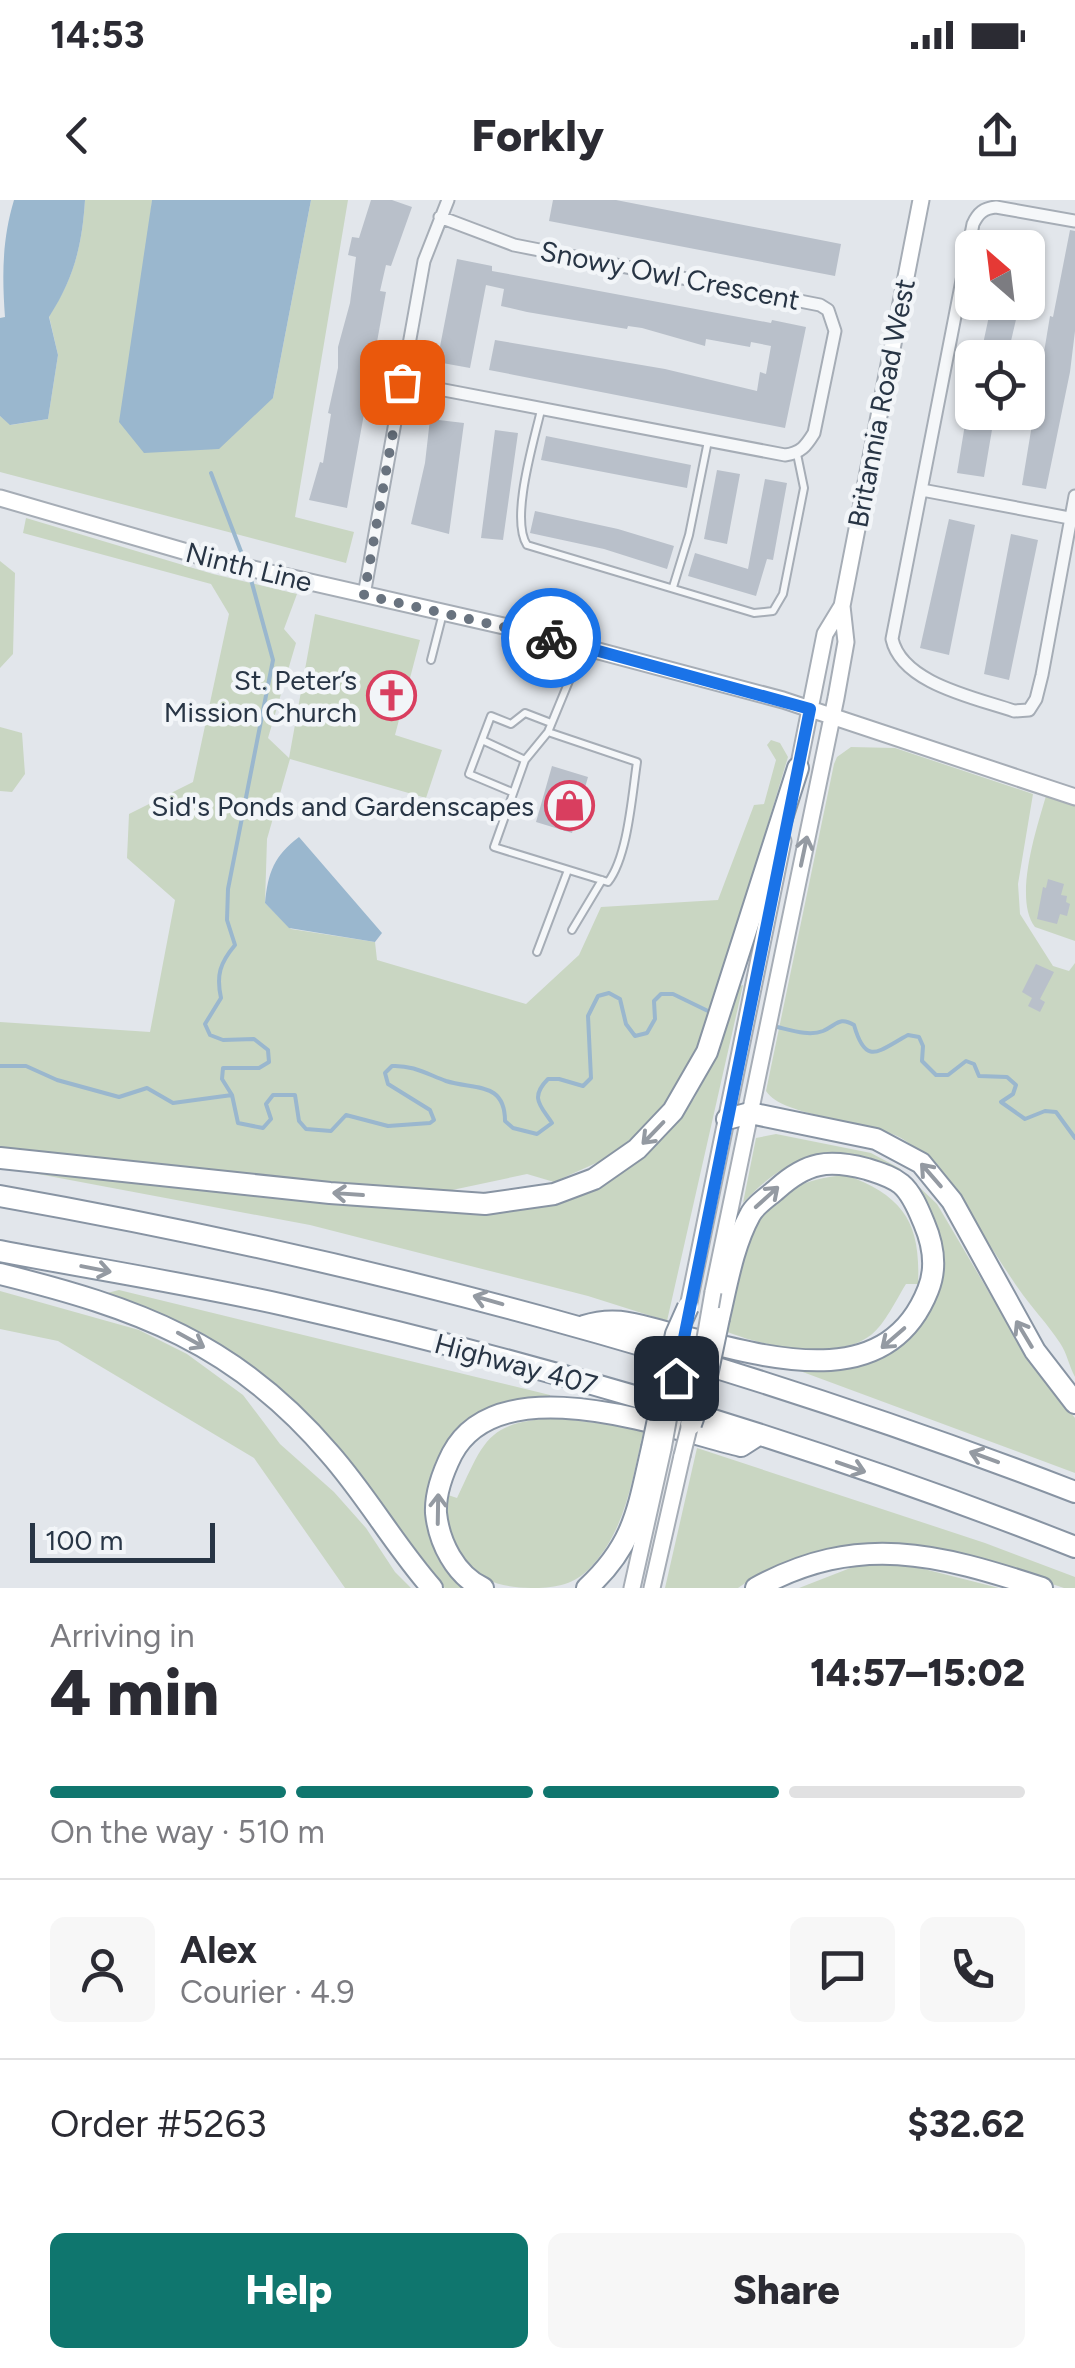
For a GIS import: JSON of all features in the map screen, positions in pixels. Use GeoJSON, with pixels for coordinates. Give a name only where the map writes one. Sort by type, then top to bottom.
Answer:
{"type":"FeatureCollection","features":[{"type":"Feature","properties":{"kind":"highway"},"geometry":{"type":"LineString","coordinates":[[0,1158],[330,1193],[503,1202],[554,1194],[594,1179],[637,1149],[673,1111],[707,1052],[798,768]]}},
{"type":"Feature","properties":{"kind":"highway"},"geometry":{"type":"LineString","coordinates":[[727,1119],[750,1113],[876,1139],[921,1163],[952,1201],[1034,1352],[1075,1403]]}},
{"type":"Feature","properties":{"kind":"highway"},"geometry":{"type":"LineString","coordinates":[[582,1326],[608,1318],[740,1350],[799,1360],[842,1360],[873,1353],[894,1342],[928,1290],[933,1271],[932,1240],[904,1186],[882,1174],[833,1160],[794,1174],[751,1212],[734,1256],[719,1318],[705,1385],[691,1424]]}},
{"type":"Feature","properties":{"kind":"highway","name":"Highway 407"},"geometry":{"type":"LineString","coordinates":[[0,1196],[131,1219],[466,1294],[722,1366],[866,1414],[1075,1492]]}},
{"type":"Feature","properties":{"kind":"highway","name":"Highway 407"},"geometry":{"type":"LineString","coordinates":[[0,1251],[280,1304],[582,1382],[758,1435],[1075,1547]]}},
{"type":"Feature","properties":{"kind":"highway"},"geometry":{"type":"LineString","coordinates":[[0,1274],[124,1308],[193,1340],[252,1378],[332,1456],[432,1588]]}},
{"type":"Feature","properties":{"kind":"highway"},"geometry":{"type":"LineString","coordinates":[[587,1588],[620,1554],[631,1530],[658,1448],[676,1334],[690,1298]]}},
{"type":"Feature","properties":{"kind":"highway"},"geometry":{"type":"LineString","coordinates":[[483,1588],[451,1560],[438,1526],[436,1500],[445,1468],[457,1444],[471,1430],[502,1413],[545,1406],[599,1412],[741,1446],[758,1435]]}},
{"type":"Feature","properties":{"kind":"highway"},"geometry":{"type":"LineString","coordinates":[[756,1588],[790,1569],[844,1554],[914,1554],[984,1569],[1042,1588]]}},
{"type":"Feature","properties":{"kind":"main road","name":"Britannia Road West"},"geometry":{"type":"LineString","coordinates":[[652,1588],[691,1424],[712,1292],[832,716],[846,642],[842,606],[921,200]]}},
{"type":"Feature","properties":{"kind":"main road","name":"Ninth Line"},"geometry":{"type":"LineString","coordinates":[[0,498],[218,561],[583,646],[810,709],[1075,796]]}},
{"type":"Feature","properties":{"kind":"main road","name":"Britannia Road West"},"geometry":{"type":"LineString","coordinates":[[690,1298],[825,634],[842,606]]}},
{"type":"Feature","properties":{"kind":"main road"},"geometry":{"type":"LineString","coordinates":[[632,1588],[658,1448]]}},
{"type":"Feature","properties":{"kind":"street"},"geometry":{"type":"LineString","coordinates":[[364,595],[424,261],[448,200]]}},
{"type":"Feature","properties":{"kind":"street"},"geometry":{"type":"LineString","coordinates":[[1075,221],[996,207],[978,214],[892,639],[895,652],[931,682],[1014,711],[1029,710],[1036,700],[1075,496]]}},
{"type":"Feature","properties":{"kind":"street","name":"Snowy Owl Crescent"},"geometry":{"type":"LineString","coordinates":[[440,217],[514,245],[811,302],[828,310],[835,331],[814,433],[797,454]]}},
{"type":"Feature","properties":{"kind":"street"},"geometry":{"type":"LineString","coordinates":[[402,382],[785,456],[797,454]]}},
{"type":"Feature","properties":{"kind":"street"},"geometry":{"type":"LineString","coordinates":[[922,490],[1073,519]]}},
{"type":"Feature","properties":{"kind":"lane"},"geometry":{"type":"LineString","coordinates":[[541,410],[519,529],[530,548],[754,612],[773,611],[783,594],[804,488],[797,454]]}},
{"type":"Feature","properties":{"kind":"lane"},"geometry":{"type":"LineString","coordinates":[[673,587],[689,535],[708,441]]}},
{"type":"Feature","properties":{"kind":"lane"},"geometry":{"type":"LineString","coordinates":[[431,660],[443,612]]}},
{"type":"Feature","properties":{"kind":"lane"},"geometry":{"type":"LineString","coordinates":[[512,792],[469,774],[492,716],[511,724],[525,714],[550,728],[637,762],[628,818],[614,874],[608,882],[494,847],[525,760],[550,728],[583,646]]}},
{"type":"Feature","properties":{"kind":"lane"},"geometry":{"type":"LineString","coordinates":[[482,740],[525,760]]}},
{"type":"Feature","properties":{"kind":"lane"},"geometry":{"type":"LineString","coordinates":[[537,952],[568,870]]}},
{"type":"Feature","properties":{"kind":"lane"},"geometry":{"type":"LineString","coordinates":[[572,930],[602,880]]}},
{"type":"Feature","properties":{"kind":"green space"},"geometry":{"type":"Polygon","coordinates":[[[85,200],[152,200],[147,247],[273,398],[311,200],[348,200],[295,517],[354,532],[346,563],[0,472],[0,416],[11,425],[48,419],[58,355],[49,316],[75,261],[85,200]]]}},
{"type":"Feature","properties":{"kind":"green space"},"geometry":{"type":"Polygon","coordinates":[[[26,518],[213,574],[297,594],[284,629],[296,643],[268,738],[289,758],[315,614],[420,640],[395,735],[442,750],[426,798],[290,759],[267,839],[265,903],[291,929],[375,942],[377,960],[526,1004],[579,955],[601,907],[718,900],[754,805],[764,804],[776,760],[767,745],[771,740],[780,743],[788,757],[703,1039],[679,1086],[648,1125],[605,1159],[554,1182],[527,1174],[438,1193],[0,1148],[0,1022],[150,1032],[175,900],[127,858],[129,814],[193,782],[229,614],[211,584],[23,533],[26,518]]]}},
{"type":"Feature","properties":{"kind":"green space"},"geometry":{"type":"Polygon","coordinates":[[[0,561],[15,573],[13,654],[0,668],[0,561]]]}},
{"type":"Feature","properties":{"kind":"green space"},"geometry":{"type":"Polygon","coordinates":[[[0,727],[22,733],[25,774],[12,792],[0,791],[0,727]]]}},
{"type":"Feature","properties":{"kind":"green space"},"geometry":{"type":"Polygon","coordinates":[[[851,747],[895,748],[1033,794],[1018,884],[1020,914],[1053,966],[1069,971],[1075,963],[1075,1377],[1055,1336],[948,1185],[916,1149],[886,1132],[789,1107],[766,1091],[834,764],[851,747]]]}},
{"type":"Feature","properties":{"kind":"green space"},"geometry":{"type":"Polygon","coordinates":[[[1046,796],[1075,806],[1075,941],[1035,927],[1029,915],[1026,881],[1046,796]]]}},
{"type":"Feature","properties":{"kind":"green space"},"geometry":{"type":"Polygon","coordinates":[[[743,985],[667,1321],[588,1296],[310,1225],[38,1174],[39,1170],[467,1214],[545,1205],[650,1148],[694,1099],[719,1051],[739,986],[743,985]]]}},
{"type":"Feature","properties":{"kind":"green space"},"geometry":{"type":"Polygon","coordinates":[[[776,1134],[871,1153],[899,1168],[937,1204],[1027,1357],[1075,1418],[1075,1473],[800,1371],[853,1366],[890,1353],[910,1328],[939,1274],[902,1182],[835,1162],[800,1162],[783,1169],[743,1203],[756,1138],[776,1134]]]}},
{"type":"Feature","properties":{"kind":"green space"},"geometry":{"type":"Polygon","coordinates":[[[846,1175],[882,1192],[904,1214],[916,1244],[918,1284],[906,1284],[871,1335],[838,1348],[775,1345],[721,1329],[743,1247],[768,1206],[787,1191],[812,1181],[846,1175]]]}},
{"type":"Feature","properties":{"kind":"green space"},"geometry":{"type":"Polygon","coordinates":[[[119,1290],[550,1395],[550,1399],[503,1404],[474,1417],[455,1432],[441,1451],[427,1496],[427,1520],[442,1566],[464,1588],[445,1588],[433,1578],[340,1451],[283,1392],[212,1342],[107,1293],[119,1290]]]}},
{"type":"Feature","properties":{"kind":"green space"},"geometry":{"type":"Polygon","coordinates":[[[0,1291],[139,1330],[187,1354],[243,1395],[280,1444],[334,1492],[366,1528],[395,1572],[411,1588],[345,1588],[254,1458],[58,1341],[0,1329],[0,1291]]]}},
{"type":"Feature","properties":{"kind":"green space"},"geometry":{"type":"Polygon","coordinates":[[[556,1418],[644,1429],[619,1522],[601,1555],[575,1580],[539,1588],[492,1582],[477,1574],[456,1550],[446,1515],[445,1494],[457,1498],[491,1437],[515,1424],[556,1418]]]}},
{"type":"Feature","properties":{"kind":"green space"},"geometry":{"type":"Polygon","coordinates":[[[697,1448],[985,1543],[1075,1577],[1075,1588],[1064,1588],[968,1556],[907,1544],[847,1545],[810,1554],[757,1575],[738,1588],[665,1588],[697,1448]]]}},
{"type":"Feature","properties":{"kind":"green space"},"geometry":{"type":"Polygon","coordinates":[[[889,1564],[999,1588],[799,1588],[853,1567],[889,1564]]]}},
{"type":"Feature","properties":{"kind":"water"},"geometry":{"type":"Polygon","coordinates":[[[14,200],[85,200],[75,261],[49,317],[58,355],[48,419],[10,425],[0,416],[0,318],[5,317],[4,258],[14,200]]]}},
{"type":"Feature","properties":{"kind":"water"},"geometry":{"type":"Polygon","coordinates":[[[152,200],[311,200],[273,398],[219,449],[144,453],[119,422],[152,200]]]}},
{"type":"Feature","properties":{"kind":"water"},"geometry":{"type":"Polygon","coordinates":[[[299,837],[382,933],[375,942],[289,928],[265,903],[274,866],[299,837]]]}},
{"type":"Feature","properties":{"kind":"building"},"geometry":{"type":"Polygon","coordinates":[[[371,200],[392,200],[412,207],[391,266],[386,265],[380,291],[386,292],[347,508],[309,500],[320,462],[323,463],[338,347],[350,303],[356,257],[348,255],[352,237],[359,238],[371,200]]]}},
{"type":"Feature","properties":{"kind":"building"},"geometry":{"type":"Polygon","coordinates":[[[553,200],[616,200],[841,244],[835,276],[549,221],[553,200]]]}},
{"type":"Feature","properties":{"kind":"building"},"geometry":{"type":"Polygon","coordinates":[[[1070,230],[1075,231],[1075,331],[1046,489],[1022,485],[1031,430],[1045,430],[1045,346],[1050,316],[1053,317],[1070,230]]]}},
{"type":"Feature","properties":{"kind":"building"},"geometry":{"type":"Polygon","coordinates":[[[457,259],[492,266],[492,271],[806,327],[785,428],[489,370],[495,340],[665,369],[757,391],[760,372],[766,374],[771,346],[751,342],[750,347],[706,339],[705,346],[642,328],[627,329],[527,312],[501,306],[504,289],[486,285],[470,368],[437,362],[457,259]]]}},
{"type":"Feature","properties":{"kind":"building"},"geometry":{"type":"Polygon","coordinates":[[[988,320],[1016,320],[1011,340],[984,340],[988,320]]]}},
{"type":"Feature","properties":{"kind":"building"},"geometry":{"type":"Polygon","coordinates":[[[430,419],[464,423],[449,534],[411,524],[430,419]]]}},
{"type":"Feature","properties":{"kind":"building"},"geometry":{"type":"Polygon","coordinates":[[[495,430],[518,433],[503,540],[481,538],[495,430]]]}},
{"type":"Feature","properties":{"kind":"building"},"geometry":{"type":"Polygon","coordinates":[[[964,430],[992,430],[984,477],[957,473],[964,430]]]}},
{"type":"Feature","properties":{"kind":"building"},"geometry":{"type":"Polygon","coordinates":[[[546,436],[691,465],[687,488],[541,460],[546,436]]]}},
{"type":"Feature","properties":{"kind":"building"},"geometry":{"type":"Polygon","coordinates":[[[717,470],[740,474],[727,544],[704,539],[717,470]]]}},
{"type":"Feature","properties":{"kind":"building"},"geometry":{"type":"Polygon","coordinates":[[[765,479],[787,483],[773,560],[767,559],[756,596],[688,576],[695,553],[748,569],[765,479]]]}},
{"type":"Feature","properties":{"kind":"building"},"geometry":{"type":"Polygon","coordinates":[[[535,511],[674,546],[667,569],[604,549],[530,533],[535,511]]]}},
{"type":"Feature","properties":{"kind":"building"},"geometry":{"type":"Polygon","coordinates":[[[949,519],[975,525],[949,655],[920,648],[949,519]]]}},
{"type":"Feature","properties":{"kind":"building"},"geometry":{"type":"Polygon","coordinates":[[[1011,534],[1038,540],[1009,680],[984,674],[1011,534]]]}},
{"type":"Feature","properties":{"kind":"building","name":"St. Peter’s Mission Church"},"geometry":{"type":"Polygon","coordinates":[[[388,678],[404,682],[396,714],[380,709],[388,678]]]}},
{"type":"Feature","properties":{"kind":"building"},"geometry":{"type":"Polygon","coordinates":[[[552,766],[588,777],[572,833],[536,822],[552,766]]]}},
{"type":"Feature","properties":{"kind":"building"},"geometry":{"type":"Polygon","coordinates":[[[1048,879],[1064,884],[1061,895],[1067,896],[1066,902],[1070,904],[1067,916],[1060,914],[1057,924],[1037,919],[1048,879]]]}},
{"type":"Feature","properties":{"kind":"building"},"geometry":{"type":"Polygon","coordinates":[[[1036,964],[1054,972],[1040,999],[1045,1002],[1040,1012],[1028,1006],[1032,998],[1022,992],[1036,964]]]}},
{"type":"Feature","properties":{"kind":"waterway"},"geometry":{"type":"LineString","coordinates":[[211,473],[245,562]]}},
{"type":"Feature","properties":{"kind":"waterway"},"geometry":{"type":"LineString","coordinates":[[250,576],[273,660],[228,889],[227,920],[235,945],[220,970],[221,998],[205,1024],[210,1035],[223,1040],[254,1039],[268,1050],[269,1062],[259,1068],[223,1068],[222,1079],[232,1095],[238,1123],[263,1128],[271,1119],[266,1104],[273,1095],[295,1095],[299,1121],[306,1129],[331,1131],[346,1115],[388,1126],[430,1123],[434,1120],[430,1110],[388,1084],[385,1073],[392,1066],[400,1066],[486,1089],[500,1099],[505,1121],[513,1128],[537,1134],[552,1123],[538,1097],[548,1079],[583,1086],[591,1078],[588,1016],[598,996],[609,993],[620,999],[626,1024],[635,1036],[647,1033],[655,1019],[654,1001],[661,994],[673,994],[710,1012]]}},
{"type":"Feature","properties":{"kind":"waterway"},"geometry":{"type":"LineString","coordinates":[[773,1026],[811,1033],[845,1021],[854,1025],[863,1047],[874,1052],[908,1035],[919,1037],[922,1061],[936,1075],[948,1075],[966,1061],[974,1064],[979,1076],[1007,1077],[1016,1085],[1013,1094],[1001,1102],[1025,1119],[1045,1111],[1056,1112],[1075,1138]]}},
{"type":"Feature","properties":{"kind":"waterway"},"geometry":{"type":"LineString","coordinates":[[0,1066],[26,1066],[57,1080],[119,1097],[147,1088],[173,1103],[232,1095]]}},
{"type":"Feature","properties":{"kind":"way so far"},"geometry":{"type":"LineString","coordinates":[[402,382],[364,595],[551,638]]}},
{"type":"Feature","properties":{"kind":"place","name":"St. Peter’s Mission Church"},"geometry":{"type":"Point","coordinates":[392,696]}},
{"type":"Feature","properties":{"kind":"place","name":"Sid's Ponds and Gardenscapes"},"geometry":{"type":"Point","coordinates":[569,806]}},
{"type":"Feature","properties":{"kind":"route"},"geometry":{"type":"LineString","coordinates":[[551,638],[810,709],[676,1378]]}}]}
